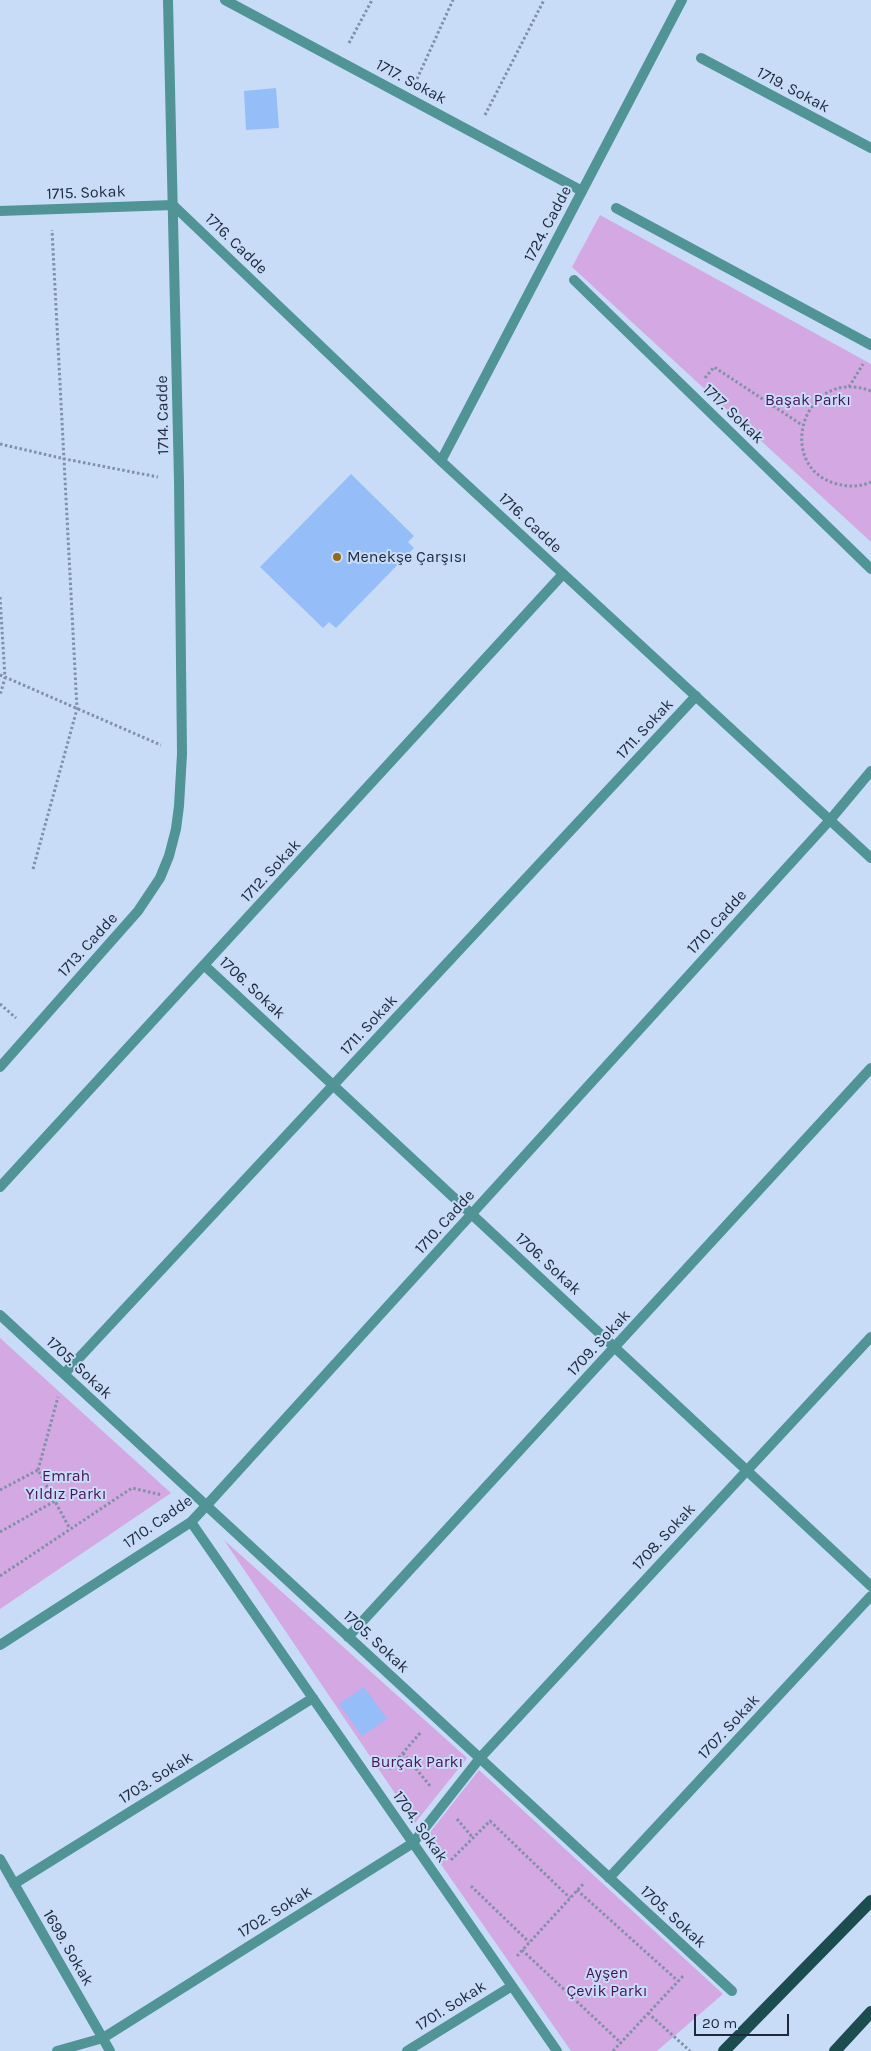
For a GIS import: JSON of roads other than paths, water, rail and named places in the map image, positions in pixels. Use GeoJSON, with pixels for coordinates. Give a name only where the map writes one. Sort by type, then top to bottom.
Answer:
{"type":"FeatureCollection","features":[{"type":"Feature","properties":{"kind":"main road"},"geometry":{"type":"LineString","coordinates":[[724,2051],[760,2017],[871,1901]]}},
{"type":"Feature","properties":{"kind":"main road"},"geometry":{"type":"LineString","coordinates":[[835,2051],[871,2012]]}},
{"type":"Feature","properties":{"kind":"street","name":"1714. Cadde"},"geometry":{"type":"LineString","coordinates":[[168,0],[179,481],[182,754],[176,829]]}},
{"type":"Feature","properties":{"kind":"street","name":"1717. Sokak"},"geometry":{"type":"LineString","coordinates":[[225,0],[582,191]]}},
{"type":"Feature","properties":{"kind":"street","name":"1724. Cadde"},"geometry":{"type":"LineString","coordinates":[[441,462],[682,0]]}},
{"type":"Feature","properties":{"kind":"street","name":"1719. Sokak"},"geometry":{"type":"LineString","coordinates":[[700,58],[871,148]]}},
{"type":"Feature","properties":{"kind":"street","name":"1715. Sokak"},"geometry":{"type":"LineString","coordinates":[[0,211],[173,205]]}},
{"type":"Feature","properties":{"kind":"street","name":"1716. Cadde"},"geometry":{"type":"LineString","coordinates":[[173,205],[441,462],[871,858]]}},
{"type":"Feature","properties":{"kind":"street"},"geometry":{"type":"LineString","coordinates":[[616,208],[871,345]]}},
{"type":"Feature","properties":{"kind":"street","name":"1717. Sokak"},"geometry":{"type":"LineString","coordinates":[[574,280],[871,569]]}},
{"type":"Feature","properties":{"kind":"street","name":"1712. Sokak"},"geometry":{"type":"LineString","coordinates":[[0,1187],[563,574]]}},
{"type":"Feature","properties":{"kind":"street","name":"1711. Sokak"},"geometry":{"type":"LineString","coordinates":[[64,1374],[696,696]]}},
{"type":"Feature","properties":{"kind":"street","name":"1710. Cadde"},"geometry":{"type":"LineString","coordinates":[[0,1646],[191,1522],[830,820],[871,771]]}},
{"type":"Feature","properties":{"kind":"street","name":"1713. Cadde"},"geometry":{"type":"LineString","coordinates":[[0,1067],[150,896],[166,864],[176,829]]}},
{"type":"Feature","properties":{"kind":"street","name":"1706. Sokak"},"geometry":{"type":"LineString","coordinates":[[204,965],[871,1586]]}},
{"type":"Feature","properties":{"kind":"street","name":"1709. Sokak"},"geometry":{"type":"LineString","coordinates":[[348,1638],[871,1068]]}},
{"type":"Feature","properties":{"kind":"street","name":"1705. Sokak"},"geometry":{"type":"LineString","coordinates":[[0,1316],[732,1991]]}},
{"type":"Feature","properties":{"kind":"street","name":"1708. Sokak"},"geometry":{"type":"LineString","coordinates":[[480,1758],[871,1337]]}},
{"type":"Feature","properties":{"kind":"street","name":"1704. Sokak"},"geometry":{"type":"LineString","coordinates":[[191,1522],[557,2051]]}},
{"type":"Feature","properties":{"kind":"street","name":"1707. Sokak"},"geometry":{"type":"LineString","coordinates":[[609,1878],[871,1596]]}},
{"type":"Feature","properties":{"kind":"street","name":"1703. Sokak"},"geometry":{"type":"LineString","coordinates":[[14,1884],[313,1698]]}},
{"type":"Feature","properties":{"kind":"street","name":"1702. Sokak"},"geometry":{"type":"LineString","coordinates":[[57,2051],[103,2038],[413,1843],[480,1758]]}},
{"type":"Feature","properties":{"kind":"street","name":"1699. Sokak"},"geometry":{"type":"LineString","coordinates":[[0,1859],[110,2051]]}},
{"type":"Feature","properties":{"kind":"street","name":"1701. Sokak"},"geometry":{"type":"LineString","coordinates":[[406,2051],[512,1986]]}},
{"type":"Feature","properties":{"kind":"place","name":"Menekşe Çarşısı"},"geometry":{"type":"Point","coordinates":[337,557]}},
{"type":"Feature","properties":{"kind":"park label","name":"Başak Parkı"},"geometry":{"type":"Point","coordinates":[808,400]}},
{"type":"Feature","properties":{"kind":"park label","name":"Emrah Yıldız Parkı"},"geometry":{"type":"Point","coordinates":[66,1485]}},
{"type":"Feature","properties":{"kind":"park label","name":"Burçak Parkı"},"geometry":{"type":"Point","coordinates":[417,1762]}},
{"type":"Feature","properties":{"kind":"park label","name":"Ayşen Çevik Parkı"},"geometry":{"type":"Point","coordinates":[607,1982]}}]}
